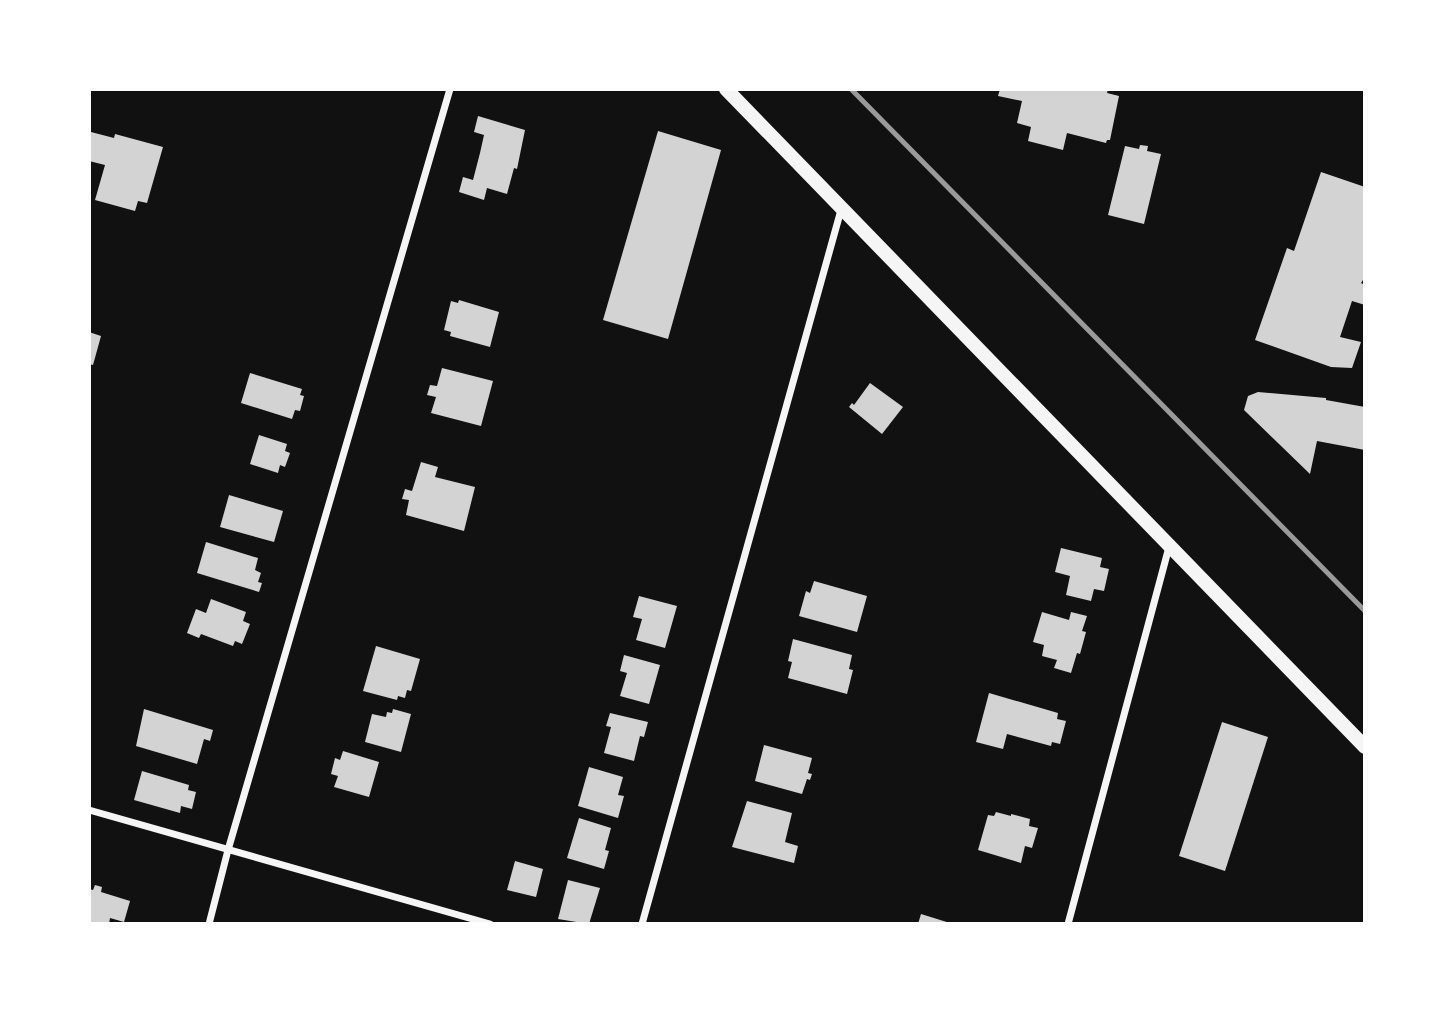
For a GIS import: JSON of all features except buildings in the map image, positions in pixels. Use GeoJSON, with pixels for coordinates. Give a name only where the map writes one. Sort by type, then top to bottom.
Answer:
{"type":"FeatureCollection","features":[{"type":"Feature","properties":{"kind":"main road"},"geometry":{"type":"LineString","coordinates":[[726,89],[1365,747]]}},
{"type":"Feature","properties":{"kind":"street"},"geometry":{"type":"LineString","coordinates":[[209,924],[228,850],[450,89]]}},
{"type":"Feature","properties":{"kind":"street"},"geometry":{"type":"LineString","coordinates":[[642,924],[842,207]]}},
{"type":"Feature","properties":{"kind":"street"},"geometry":{"type":"LineString","coordinates":[[1068,924],[1170,547]]}},
{"type":"Feature","properties":{"kind":"street"},"geometry":{"type":"LineString","coordinates":[[89,810],[490,924]]}},
{"type":"Feature","properties":{"kind":"railway"},"geometry":{"type":"LineString","coordinates":[[851,89],[1365,611]]}}]}
